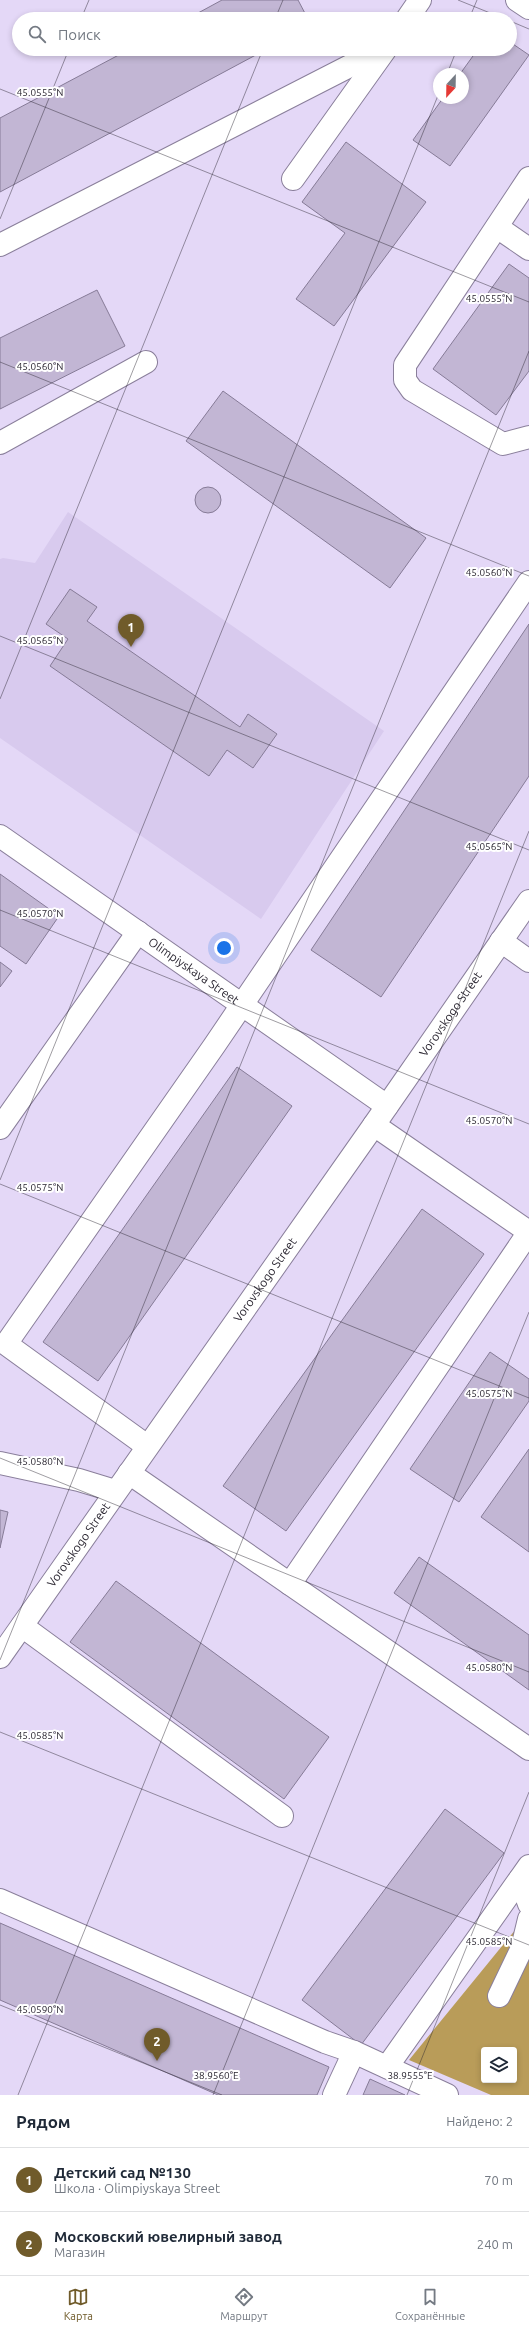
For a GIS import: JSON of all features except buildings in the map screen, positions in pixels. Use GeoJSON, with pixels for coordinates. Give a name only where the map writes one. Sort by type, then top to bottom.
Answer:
{"type":"FeatureCollection","features":[{"type":"Feature","properties":{"kind":"street"},"geometry":{"type":"LineString","coordinates":[[412,12],[420,0]]}},
{"type":"Feature","properties":{"kind":"street"},"geometry":{"type":"LineString","coordinates":[[517,0],[529,8]]}},
{"type":"Feature","properties":{"kind":"street"},"geometry":{"type":"LineString","coordinates":[[0,245],[370,56]]}},
{"type":"Feature","properties":{"kind":"street"},"geometry":{"type":"LineString","coordinates":[[293,179],[379,56]]}},
{"type":"Feature","properties":{"kind":"street"},"geometry":{"type":"LineString","coordinates":[[529,178],[405,365],[405,380],[412,390],[503,444],[529,437]]}},
{"type":"Feature","properties":{"kind":"street"},"geometry":{"type":"LineString","coordinates":[[497,227],[529,249]]}},
{"type":"Feature","properties":{"kind":"street"},"geometry":{"type":"LineString","coordinates":[[0,443],[146,362]]}},
{"type":"Feature","properties":{"kind":"street"},"geometry":{"type":"LineString","coordinates":[[147,1446],[6,1344],[242,1005],[529,582]]}},
{"type":"Feature","properties":{"kind":"street","name":"Olimpiyskaya Street"},"geometry":{"type":"LineString","coordinates":[[0,836],[387,1106]]}},
{"type":"Feature","properties":{"kind":"street","name":"Vorovskogo Street"},"geometry":{"type":"LineString","coordinates":[[0,1657],[115,1491],[374,1125],[529,901]]}},
{"type":"Feature","properties":{"kind":"street"},"geometry":{"type":"LineString","coordinates":[[0,1128],[138,932]]}},
{"type":"Feature","properties":{"kind":"street"},"geometry":{"type":"LineString","coordinates":[[501,941],[529,960]]}},
{"type":"Feature","properties":{"kind":"street"},"geometry":{"type":"LineString","coordinates":[[290,1584],[529,1232],[374,1125]]}},
{"type":"Feature","properties":{"kind":"street"},"geometry":{"type":"LineString","coordinates":[[0,1463],[79,1480],[115,1491]]}},
{"type":"Feature","properties":{"kind":"street"},"geometry":{"type":"LineString","coordinates":[[129,1472],[529,1749]]}},
{"type":"Feature","properties":{"kind":"street"},"geometry":{"type":"LineString","coordinates":[[22,1626],[282,1816]]}},
{"type":"Feature","properties":{"kind":"street"},"geometry":{"type":"LineString","coordinates":[[524,1872],[529,1904]]}},
{"type":"Feature","properties":{"kind":"street"},"geometry":{"type":"LineString","coordinates":[[387,2068],[524,1872]]}},
{"type":"Feature","properties":{"kind":"street"},"geometry":{"type":"LineString","coordinates":[[0,1900],[325,2042],[354,2052],[446,2095]]}},
{"type":"Feature","properties":{"kind":"street"},"geometry":{"type":"LineString","coordinates":[[499,1996],[522,1948],[529,1919]]}},
{"type":"Feature","properties":{"kind":"street"},"geometry":{"type":"LineString","coordinates":[[334,2095],[354,2052]]}},
{"type":"Feature","properties":{"kind":"shaded area"},"geometry":{"type":"Polygon","coordinates":[[[68,512],[384,731],[261,919],[0,738],[0,559],[3,558],[35,563],[68,512]]]}},
{"type":"Feature","properties":{"kind":"shaded area"},"geometry":{"type":"Polygon","coordinates":[[[529,1913],[529,2095],[491,2095],[409,2060],[529,1913]]]}},
{"type":"Feature","properties":{"kind":"place","name":"Детский сад №130"},"geometry":{"type":"Point","coordinates":[131,647]}},
{"type":"Feature","properties":{"kind":"place","name":"Московский ювелирный завод"},"geometry":{"type":"Point","coordinates":[157,2061]}}]}
